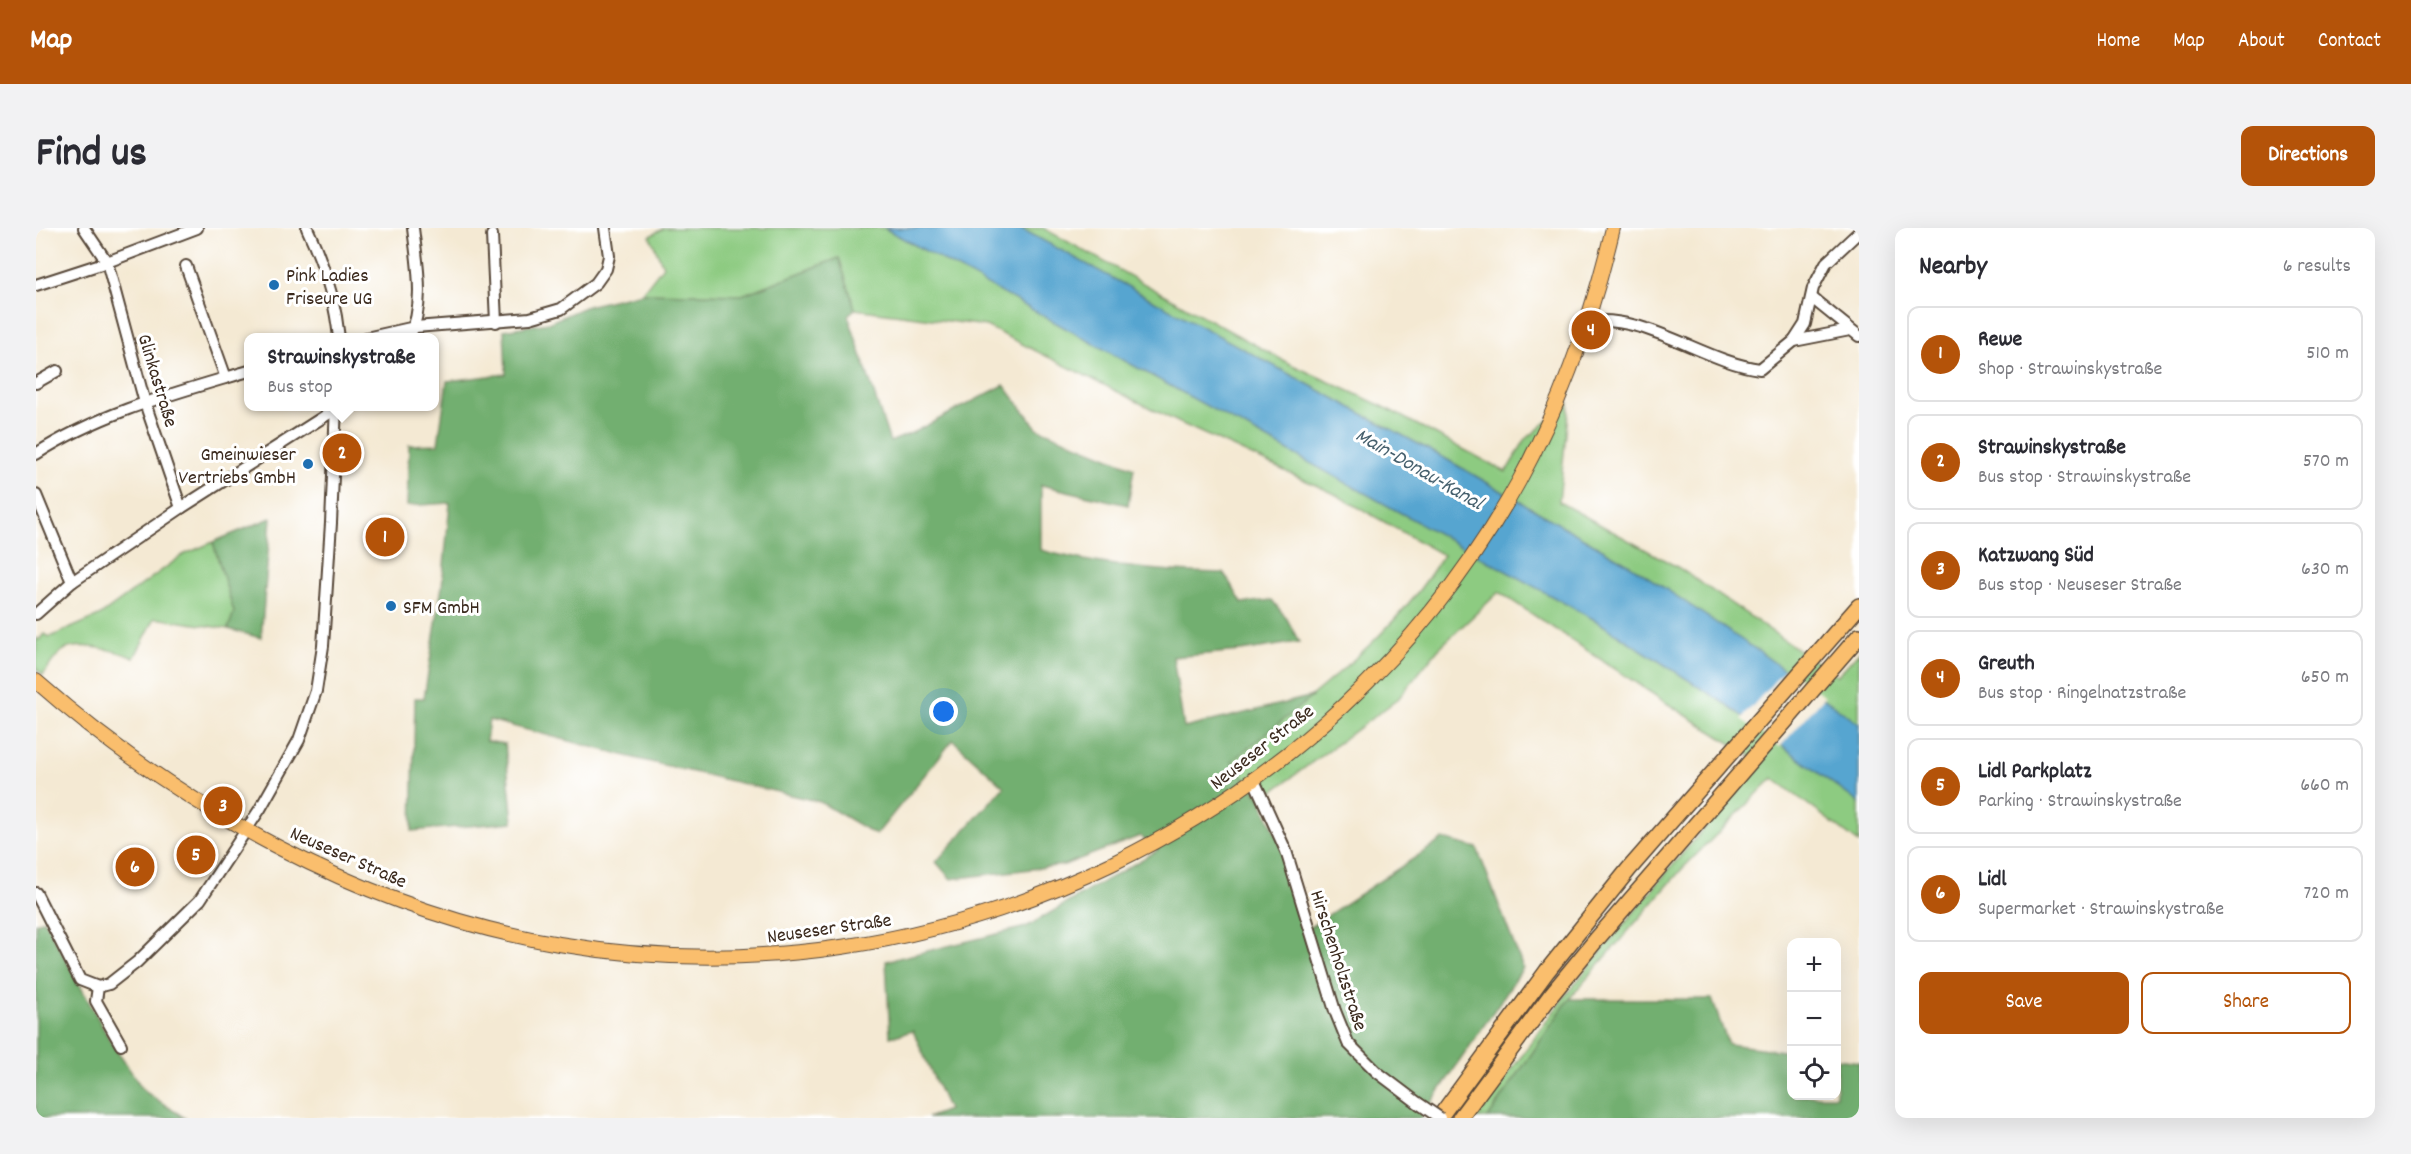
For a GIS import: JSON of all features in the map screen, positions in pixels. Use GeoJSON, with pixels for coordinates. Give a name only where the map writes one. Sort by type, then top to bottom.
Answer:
{"type":"FeatureCollection","features":[{"type":"Feature","properties":{"kind":"highway"},"geometry":{"type":"LineString","coordinates":[[1440,1118],[1554,962],[1629,869],[1859,606]]}},
{"type":"Feature","properties":{"kind":"highway"},"geometry":{"type":"LineString","coordinates":[[1460,1118],[1551,994],[1859,636]]}},
{"type":"Feature","properties":{"kind":"main road","name":"Neuseser Straße"},"geometry":{"type":"LineString","coordinates":[[36,681],[85,723],[132,758],[247,830],[355,883],[444,917],[489,930],[556,944],[692,957],[767,955],[842,948],[907,936],[966,921],[1083,879],[1138,852],[1200,816],[1302,741],[1369,680],[1418,626],[1460,572],[1521,477],[1559,396],[1587,322],[1612,228]]}},
{"type":"Feature","properties":{"kind":"street","name":"Glinkastraße"},"geometry":{"type":"LineString","coordinates":[[84,228],[106,262],[146,403],[181,508]]}},
{"type":"Feature","properties":{"kind":"street"},"geometry":{"type":"LineString","coordinates":[[36,285],[106,262],[178,231],[197,228]]}},
{"type":"Feature","properties":{"kind":"street"},"geometry":{"type":"LineString","coordinates":[[307,228],[329,280],[336,308],[338,333]]}},
{"type":"Feature","properties":{"kind":"street"},"geometry":{"type":"LineString","coordinates":[[412,333],[415,327],[419,285],[413,228]]}},
{"type":"Feature","properties":{"kind":"street"},"geometry":{"type":"LineString","coordinates":[[388,333],[415,327],[496,322],[552,313],[571,303],[596,283],[606,269],[609,256],[605,228]]}},
{"type":"Feature","properties":{"kind":"street"},"geometry":{"type":"LineString","coordinates":[[1587,322],[1598,320],[1631,326],[1677,339],[1720,357],[1760,369],[1794,341],[1805,324],[1813,288],[1826,263],[1859,231]]}},
{"type":"Feature","properties":{"kind":"street"},"geometry":{"type":"LineString","coordinates":[[492,235],[496,322]]}},
{"type":"Feature","properties":{"kind":"street"},"geometry":{"type":"LineString","coordinates":[[186,266],[226,378]]}},
{"type":"Feature","properties":{"kind":"street"},"geometry":{"type":"LineString","coordinates":[[1812,298],[1855,333]]}},
{"type":"Feature","properties":{"kind":"street"},"geometry":{"type":"LineString","coordinates":[[1794,341],[1855,333]]}},
{"type":"Feature","properties":{"kind":"street"},"geometry":{"type":"LineString","coordinates":[[36,383],[57,372]]}},
{"type":"Feature","properties":{"kind":"street"},"geometry":{"type":"LineString","coordinates":[[36,454],[93,422],[244,373]]}},
{"type":"Feature","properties":{"kind":"street"},"geometry":{"type":"LineString","coordinates":[[36,614],[72,582],[331,411]]}},
{"type":"Feature","properties":{"kind":"street"},"geometry":{"type":"LineString","coordinates":[[36,893],[80,980],[98,987],[109,984],[137,963],[200,900],[247,830],[294,751],[316,691],[323,646],[337,411]]}},
{"type":"Feature","properties":{"kind":"street"},"geometry":{"type":"LineString","coordinates":[[36,495],[72,582]]}},
{"type":"Feature","properties":{"kind":"street","name":"Hirschenholzstraße"},"geometry":{"type":"LineString","coordinates":[[1253,778],[1286,851],[1335,1011],[1348,1043],[1377,1072],[1440,1118]]}},
{"type":"Feature","properties":{"kind":"street"},"geometry":{"type":"LineString","coordinates":[[98,987],[96,1001],[121,1045]]}},
{"type":"Feature","properties":{"kind":"green space"},"geometry":{"type":"Polygon","coordinates":[[[664,228],[884,228],[1595,620],[1726,704],[1859,803],[1859,843],[1773,778],[1682,869],[1569,999],[1488,1118],[1477,1118],[1564,997],[1676,861],[1762,763],[1499,592],[1438,649],[1398,699],[1261,800],[1232,761],[1374,641],[1422,586],[1443,555],[1333,493],[1180,423],[986,326],[855,309],[839,258],[742,295],[642,293],[663,266],[650,236],[664,228]]]}},
{"type":"Feature","properties":{"kind":"green space"},"geometry":{"type":"Polygon","coordinates":[[[1020,228],[1043,228],[1288,363],[1384,407],[1506,472],[1525,440],[1569,403],[1559,502],[1679,568],[1837,676],[1859,652],[1859,724],[1761,653],[1630,565],[1446,459],[1020,228]]]}},
{"type":"Feature","properties":{"kind":"green space"},"geometry":{"type":"Polygon","coordinates":[[[839,258],[855,309],[848,315],[890,442],[1004,385],[1037,428],[1134,468],[1128,505],[1041,485],[1041,550],[1086,561],[1132,568],[1224,573],[1242,603],[1272,600],[1287,619],[1299,642],[1241,651],[1173,657],[1184,728],[1313,696],[1232,761],[1261,800],[1284,852],[1307,929],[1443,839],[1477,848],[1523,968],[1421,1118],[927,1118],[948,1110],[913,1031],[890,1037],[886,961],[1026,927],[1158,850],[1140,836],[1064,865],[951,879],[936,862],[1004,787],[953,740],[876,835],[820,802],[638,759],[489,720],[486,741],[505,744],[513,822],[412,831],[415,698],[424,698],[442,586],[450,503],[407,506],[409,445],[438,444],[447,381],[506,374],[504,330],[548,323],[587,306],[642,293],[742,295],[839,258]]]}},
{"type":"Feature","properties":{"kind":"green space"},"geometry":{"type":"Polygon","coordinates":[[[271,518],[261,638],[228,629],[234,612],[213,542],[271,518]]]}},
{"type":"Feature","properties":{"kind":"green space"},"geometry":{"type":"Polygon","coordinates":[[[213,542],[234,612],[228,629],[155,618],[134,658],[108,650],[76,647],[61,652],[43,675],[36,668],[36,638],[39,640],[44,634],[50,637],[99,616],[183,555],[213,542]]]}},
{"type":"Feature","properties":{"kind":"green space"},"geometry":{"type":"Polygon","coordinates":[[[44,920],[111,1042],[144,1091],[185,1118],[36,1118],[36,923],[44,920]]]}},
{"type":"Feature","properties":{"kind":"green space"},"geometry":{"type":"Polygon","coordinates":[[[1569,999],[1712,999],[1728,1044],[1787,1051],[1787,1100],[1841,1100],[1841,1060],[1859,1062],[1859,1118],[1488,1118],[1569,999]]]}},
{"type":"Feature","properties":{"kind":"water","name":"Main-Donau-Kanal"},"geometry":{"type":"Polygon","coordinates":[[[884,228],[1020,228],[1446,459],[1630,565],[1761,653],[1859,724],[1859,803],[1726,704],[1595,620],[884,228]]]}},
{"type":"Feature","properties":{"kind":"pier"},"geometry":{"type":"Polygon","coordinates":[[[1786,668],[1825,696],[1780,747],[1741,719],[1786,668]]]}},
{"type":"Feature","properties":{"kind":"place","name":"Pink Ladies Friseure UG"},"geometry":{"type":"Point","coordinates":[274,285]}},
{"type":"Feature","properties":{"kind":"place","name":"Greuth"},"geometry":{"type":"Point","coordinates":[1591,330]}},
{"type":"Feature","properties":{"kind":"place","name":"Strawinskystraße"},"geometry":{"type":"Point","coordinates":[342,453]}},
{"type":"Feature","properties":{"kind":"place","name":"Gmeinwieser Vertriebs GmbH"},"geometry":{"type":"Point","coordinates":[308,464]}},
{"type":"Feature","properties":{"kind":"place","name":"Rewe"},"geometry":{"type":"Point","coordinates":[385,537]}},
{"type":"Feature","properties":{"kind":"place","name":"SFM GmbH"},"geometry":{"type":"Point","coordinates":[391,606]}},
{"type":"Feature","properties":{"kind":"place","name":"Katzwang Süd"},"geometry":{"type":"Point","coordinates":[223,806]}},
{"type":"Feature","properties":{"kind":"place","name":"Lidl Parkplatz"},"geometry":{"type":"Point","coordinates":[196,855]}},
{"type":"Feature","properties":{"kind":"place","name":"Lidl"},"geometry":{"type":"Point","coordinates":[135,867]}}]}
